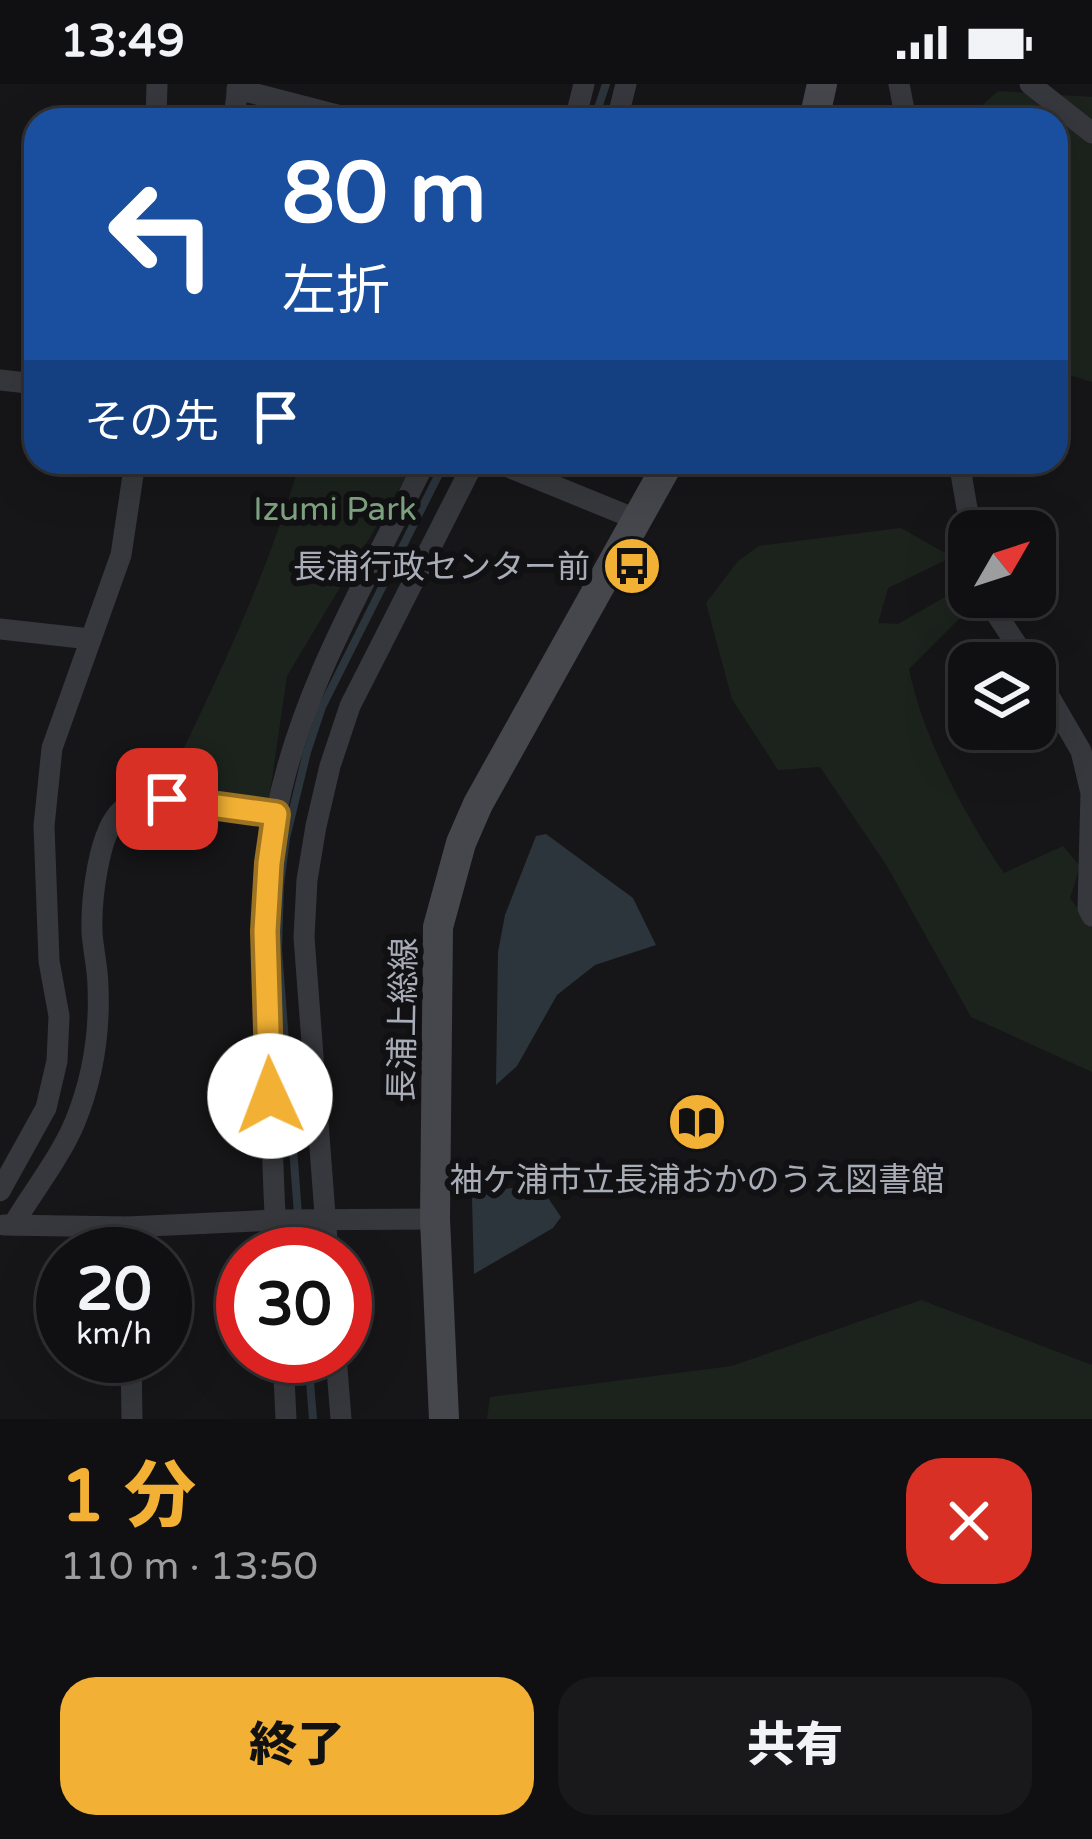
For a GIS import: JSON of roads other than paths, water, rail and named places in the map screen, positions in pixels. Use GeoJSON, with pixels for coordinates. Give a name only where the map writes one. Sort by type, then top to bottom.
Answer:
{"type":"FeatureCollection","features":[{"type":"Feature","properties":{"kind":"main road","name":"長浦上総線"},"geometry":{"type":"LineString","coordinates":[[444,1419],[435,1219],[438,927],[461,843],[478,804],[663,474]]}},
{"type":"Feature","properties":{"kind":"street"},"geometry":{"type":"LineString","coordinates":[[1030,84],[1060,108]]}},
{"type":"Feature","properties":{"kind":"street"},"geometry":{"type":"LineString","coordinates":[[237,87],[313,108]]}},
{"type":"Feature","properties":{"kind":"street"},"geometry":{"type":"LineString","coordinates":[[1068,114],[1092,133]]}},
{"type":"Feature","properties":{"kind":"street"},"geometry":{"type":"LineString","coordinates":[[0,1191],[46,1108],[57,1061],[59,1016],[49,961],[44,826],[52,748],[121,555],[133,474]]}},
{"type":"Feature","properties":{"kind":"street"},"geometry":{"type":"LineString","coordinates":[[279,1227],[265,931],[276,814],[315,685],[419,474]]}},
{"type":"Feature","properties":{"kind":"street"},"geometry":{"type":"LineString","coordinates":[[320,1227],[304,937],[316,826],[350,706],[468,474]]}},
{"type":"Feature","properties":{"kind":"street"},"geometry":{"type":"LineString","coordinates":[[525,474],[638,520]]}},
{"type":"Feature","properties":{"kind":"street"},"geometry":{"type":"LineString","coordinates":[[961,474],[967,510]]}},
{"type":"Feature","properties":{"kind":"street"},"geometry":{"type":"LineString","coordinates":[[0,629],[90,639]]}},
{"type":"Feature","properties":{"kind":"street"},"geometry":{"type":"LineString","coordinates":[[1056,708],[1081,751],[1090,793],[1088,908],[1092,916]]}},
{"type":"Feature","properties":{"kind":"street"},"geometry":{"type":"LineString","coordinates":[[6,1225],[74,1126],[94,1067],[98,1004],[92,929],[100,846],[120,811],[138,801],[167,799],[276,814]]}},
{"type":"Feature","properties":{"kind":"street"},"geometry":{"type":"LineString","coordinates":[[6,1225],[127,1227],[435,1219]]}},
{"type":"Feature","properties":{"kind":"street"},"geometry":{"type":"LineString","coordinates":[[131,1383],[132,1419]]}},
{"type":"Feature","properties":{"kind":"street"},"geometry":{"type":"LineString","coordinates":[[284,1383],[286,1419]]}},
{"type":"Feature","properties":{"kind":"street"},"geometry":{"type":"LineString","coordinates":[[338,1383],[341,1419]]}},
{"type":"Feature","properties":{"kind":"waterway"},"geometry":{"type":"LineString","coordinates":[[598,108],[606,84]]}},
{"type":"Feature","properties":{"kind":"waterway"},"geometry":{"type":"LineString","coordinates":[[299,1227],[278,949],[286,838],[322,707],[439,474]]}},
{"type":"Feature","properties":{"kind":"waterway"},"geometry":{"type":"LineString","coordinates":[[310,1383],[313,1419]]}},
{"type":"Feature","properties":{"kind":"place","name":"長浦行政センター前"},"geometry":{"type":"Point","coordinates":[632,566]}},
{"type":"Feature","properties":{"kind":"place","name":"袖ケ浦市立長浦おかのうえ図書館"},"geometry":{"type":"Point","coordinates":[697,1122]}},
{"type":"Feature","properties":{"kind":"park label","name":"Izumi Park"},"geometry":{"type":"Point","coordinates":[335,508]}}]}
